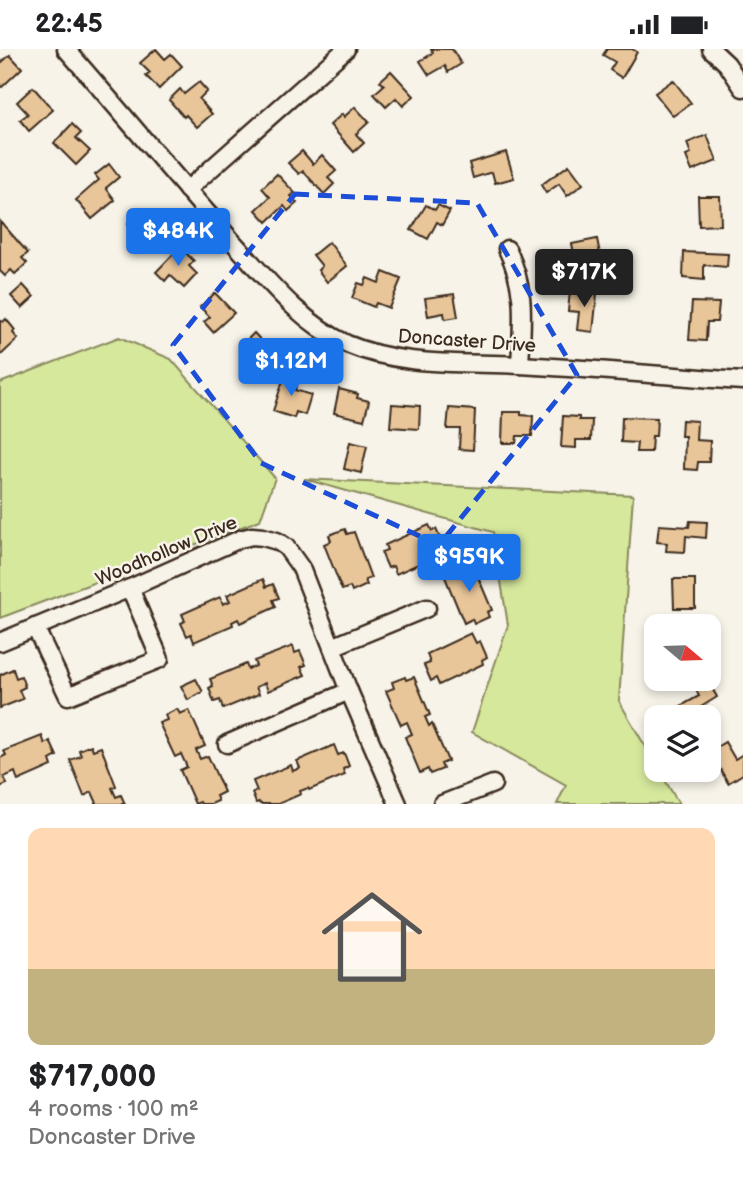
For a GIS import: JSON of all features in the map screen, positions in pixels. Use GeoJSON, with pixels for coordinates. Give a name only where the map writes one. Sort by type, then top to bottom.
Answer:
{"type":"FeatureCollection","features":[{"type":"Feature","properties":{"kind":"street","name":"Doncaster Drive"},"geometry":{"type":"LineString","coordinates":[[66,49],[282,296],[313,324],[347,344],[406,359],[743,381]]}},
{"type":"Feature","properties":{"kind":"street"},"geometry":{"type":"LineString","coordinates":[[187,190],[346,49]]}},
{"type":"Feature","properties":{"kind":"street"},"geometry":{"type":"LineString","coordinates":[[711,49],[727,64],[743,88]]}},
{"type":"Feature","properties":{"kind":"street"},"geometry":{"type":"LineString","coordinates":[[507,249],[520,283],[523,308],[520,365]]}},
{"type":"Feature","properties":{"kind":"street","name":"Woodhollow Drive"},"geometry":{"type":"LineString","coordinates":[[0,642],[240,539],[252,536],[277,541],[286,547],[301,568],[349,691],[398,804]]}},
{"type":"Feature","properties":{"kind":"street"},"geometry":{"type":"LineString","coordinates":[[36,627],[68,696],[160,659],[130,588]]}},
{"type":"Feature","properties":{"kind":"street"},"geometry":{"type":"LineString","coordinates":[[332,647],[428,608]]}},
{"type":"Feature","properties":{"kind":"street"},"geometry":{"type":"LineString","coordinates":[[227,744],[349,691]]}},
{"type":"Feature","properties":{"kind":"street"},"geometry":{"type":"LineString","coordinates":[[442,804],[493,784]]}},
{"type":"Feature","properties":{"kind":"highlighted area"},"geometry":{"type":"Polygon","coordinates":[[[295,194],[477,203],[577,375],[439,545],[261,463],[173,345],[295,194]]]}},
{"type":"Feature","properties":{"kind":"green space"},"geometry":{"type":"Polygon","coordinates":[[[119,337],[171,359],[275,478],[260,520],[0,618],[0,383],[119,337]]]}},
{"type":"Feature","properties":{"kind":"green space"},"geometry":{"type":"Polygon","coordinates":[[[304,479],[633,495],[619,701],[644,744],[644,782],[666,782],[679,804],[557,804],[566,785],[472,732],[508,625],[493,532],[304,479]]]}},
{"type":"Feature","properties":{"kind":"building"},"geometry":{"type":"Polygon","coordinates":[[[156,49],[165,59],[171,54],[182,66],[159,89],[146,76],[150,73],[140,63],[156,49]]]}},
{"type":"Feature","properties":{"kind":"building"},"geometry":{"type":"Polygon","coordinates":[[[431,49],[452,49],[461,64],[448,72],[445,66],[429,75],[420,61],[433,53],[431,49]]]}},
{"type":"Feature","properties":{"kind":"building"},"geometry":{"type":"Polygon","coordinates":[[[607,49],[632,49],[637,52],[622,78],[610,70],[615,62],[603,55],[607,49]]]}},
{"type":"Feature","properties":{"kind":"building"},"geometry":{"type":"Polygon","coordinates":[[[10,55],[22,68],[2,87],[0,61],[1,63],[10,55]]]}},
{"type":"Feature","properties":{"kind":"building"},"geometry":{"type":"Polygon","coordinates":[[[391,71],[414,96],[403,106],[396,98],[386,107],[374,94],[384,85],[380,81],[391,71]]]}},
{"type":"Feature","properties":{"kind":"building"},"geometry":{"type":"Polygon","coordinates":[[[673,80],[691,103],[673,116],[655,93],[673,80]]]}},
{"type":"Feature","properties":{"kind":"building"},"geometry":{"type":"Polygon","coordinates":[[[199,82],[207,91],[199,99],[212,114],[197,127],[169,100],[180,89],[184,94],[199,82]]]}},
{"type":"Feature","properties":{"kind":"building"},"geometry":{"type":"Polygon","coordinates":[[[33,87],[53,110],[29,131],[20,120],[28,114],[17,102],[33,87]]]}},
{"type":"Feature","properties":{"kind":"building"},"geometry":{"type":"Polygon","coordinates":[[[355,107],[369,122],[356,134],[364,143],[354,152],[330,125],[355,107]]]}},
{"type":"Feature","properties":{"kind":"building"},"geometry":{"type":"Polygon","coordinates":[[[72,124],[81,133],[76,138],[90,151],[76,165],[54,143],[72,124]]]}},
{"type":"Feature","properties":{"kind":"building"},"geometry":{"type":"Polygon","coordinates":[[[707,135],[717,161],[692,171],[686,156],[691,154],[687,143],[707,135]]]}},
{"type":"Feature","properties":{"kind":"building"},"geometry":{"type":"Polygon","coordinates":[[[302,151],[313,164],[322,155],[336,171],[328,178],[334,184],[324,194],[303,171],[299,174],[288,163],[302,151]]]}},
{"type":"Feature","properties":{"kind":"building"},"geometry":{"type":"Polygon","coordinates":[[[506,152],[514,178],[495,183],[492,172],[473,178],[469,163],[506,152]]]}},
{"type":"Feature","properties":{"kind":"building"},"geometry":{"type":"Polygon","coordinates":[[[109,164],[119,177],[106,188],[115,200],[92,219],[76,200],[99,180],[95,175],[109,164]]]}},
{"type":"Feature","properties":{"kind":"building"},"geometry":{"type":"Polygon","coordinates":[[[569,165],[583,184],[567,196],[559,184],[546,193],[541,185],[569,165]]]}},
{"type":"Feature","properties":{"kind":"building"},"geometry":{"type":"Polygon","coordinates":[[[277,174],[295,193],[291,196],[297,203],[288,211],[284,206],[267,222],[256,210],[270,197],[262,188],[277,174]]]}},
{"type":"Feature","properties":{"kind":"building"},"geometry":{"type":"Polygon","coordinates":[[[698,196],[720,196],[721,225],[699,226],[698,196]]]}},
{"type":"Feature","properties":{"kind":"building"},"geometry":{"type":"Polygon","coordinates":[[[426,205],[435,210],[438,205],[450,211],[442,225],[437,222],[428,239],[411,230],[426,205]]]}},
{"type":"Feature","properties":{"kind":"building"},"geometry":{"type":"Polygon","coordinates":[[[142,211],[161,232],[141,252],[131,241],[138,235],[128,224],[142,211]]]}},
{"type":"Feature","properties":{"kind":"building"},"geometry":{"type":"Polygon","coordinates":[[[0,221],[28,253],[22,258],[27,263],[15,274],[11,270],[5,276],[0,271],[0,221]]]}},
{"type":"Feature","properties":{"kind":"building"},"geometry":{"type":"Polygon","coordinates":[[[597,239],[603,269],[579,274],[572,244],[597,239]]]}},
{"type":"Feature","properties":{"kind":"building"},"geometry":{"type":"Polygon","coordinates":[[[329,242],[347,266],[327,282],[318,270],[322,266],[313,255],[329,242]]]}},
{"type":"Feature","properties":{"kind":"building"},"geometry":{"type":"Polygon","coordinates":[[[180,247],[194,261],[189,266],[197,274],[184,288],[170,275],[165,281],[156,272],[180,247]]]}},
{"type":"Feature","properties":{"kind":"building"},"geometry":{"type":"Polygon","coordinates":[[[684,252],[728,254],[727,267],[704,265],[704,280],[683,278],[684,252]]]}},
{"type":"Feature","properties":{"kind":"building"},"geometry":{"type":"Polygon","coordinates":[[[383,272],[401,279],[389,308],[376,303],[374,307],[352,298],[358,283],[364,285],[367,278],[379,283],[383,272]]]}},
{"type":"Feature","properties":{"kind":"building"},"geometry":{"type":"Polygon","coordinates":[[[23,285],[34,297],[22,308],[11,296],[23,285]]]}},
{"type":"Feature","properties":{"kind":"building"},"geometry":{"type":"Polygon","coordinates":[[[570,291],[597,294],[593,332],[577,330],[579,312],[568,311],[570,291]]]}},
{"type":"Feature","properties":{"kind":"building"},"geometry":{"type":"Polygon","coordinates":[[[215,293],[234,313],[213,332],[204,322],[210,317],[200,307],[215,293]]]}},
{"type":"Feature","properties":{"kind":"building"},"geometry":{"type":"Polygon","coordinates":[[[454,294],[458,317],[445,319],[444,313],[428,316],[425,298],[454,294]]]}},
{"type":"Feature","properties":{"kind":"building"},"geometry":{"type":"Polygon","coordinates":[[[692,302],[719,303],[717,322],[707,322],[706,341],[689,340],[692,302]]]}},
{"type":"Feature","properties":{"kind":"building"},"geometry":{"type":"Polygon","coordinates":[[[6,319],[18,339],[0,356],[0,320],[3,322],[6,319]]]}},
{"type":"Feature","properties":{"kind":"building"},"geometry":{"type":"Polygon","coordinates":[[[254,333],[271,351],[257,365],[240,347],[254,333]]]}},
{"type":"Feature","properties":{"kind":"building"},"geometry":{"type":"Polygon","coordinates":[[[286,371],[299,375],[295,390],[311,395],[305,415],[296,412],[294,418],[273,411],[286,371]]]}},
{"type":"Feature","properties":{"kind":"building"},"geometry":{"type":"Polygon","coordinates":[[[339,389],[358,394],[357,398],[369,401],[364,420],[334,413],[339,389]]]}},
{"type":"Feature","properties":{"kind":"building"},"geometry":{"type":"Polygon","coordinates":[[[392,404],[420,406],[419,429],[390,427],[392,404]]]}},
{"type":"Feature","properties":{"kind":"building"},"geometry":{"type":"Polygon","coordinates":[[[449,408],[475,410],[473,450],[459,449],[460,429],[447,429],[449,408]]]}},
{"type":"Feature","properties":{"kind":"building"},"geometry":{"type":"Polygon","coordinates":[[[503,412],[521,412],[521,415],[533,416],[532,436],[517,436],[516,443],[502,443],[503,412]]]}},
{"type":"Feature","properties":{"kind":"building"},"geometry":{"type":"Polygon","coordinates":[[[563,416],[592,420],[591,440],[576,440],[576,448],[561,447],[563,416]]]}},
{"type":"Feature","properties":{"kind":"building"},"geometry":{"type":"Polygon","coordinates":[[[622,417],[657,418],[656,436],[652,436],[651,452],[636,452],[637,443],[621,442],[622,417]]]}},
{"type":"Feature","properties":{"kind":"building"},"geometry":{"type":"Polygon","coordinates":[[[682,420],[697,421],[696,440],[710,441],[709,462],[698,462],[697,470],[684,469],[685,436],[681,436],[682,420]]]}},
{"type":"Feature","properties":{"kind":"building"},"geometry":{"type":"Polygon","coordinates":[[[350,442],[367,446],[361,473],[344,469],[350,442]]]}},
{"type":"Feature","properties":{"kind":"building"},"geometry":{"type":"Polygon","coordinates":[[[690,521],[707,522],[706,538],[686,536],[685,552],[666,551],[667,543],[657,542],[659,525],[689,527],[690,521]]]}},
{"type":"Feature","properties":{"kind":"building"},"geometry":{"type":"Polygon","coordinates":[[[429,525],[432,531],[436,529],[443,545],[438,547],[441,554],[396,574],[393,566],[388,568],[381,552],[387,550],[385,545],[429,525]]]}},
{"type":"Feature","properties":{"kind":"building"},"geometry":{"type":"Polygon","coordinates":[[[345,529],[347,534],[354,532],[371,578],[365,580],[367,585],[352,592],[350,587],[342,590],[324,544],[331,541],[329,535],[345,529]]]}},
{"type":"Feature","properties":{"kind":"building"},"geometry":{"type":"Polygon","coordinates":[[[468,562],[470,566],[473,565],[492,610],[487,612],[489,617],[474,624],[472,619],[464,623],[445,577],[452,574],[450,570],[468,562]]]}},
{"type":"Feature","properties":{"kind":"building"},"geometry":{"type":"Polygon","coordinates":[[[263,579],[266,587],[273,584],[279,598],[273,600],[276,607],[240,623],[238,619],[232,622],[233,625],[194,642],[191,634],[187,636],[181,623],[185,621],[182,614],[220,597],[223,604],[230,601],[227,595],[263,579]]]}},
{"type":"Feature","properties":{"kind":"building"},"geometry":{"type":"Polygon","coordinates":[[[673,579],[695,579],[695,608],[674,608],[673,579]]]}},
{"type":"Feature","properties":{"kind":"building"},"geometry":{"type":"Polygon","coordinates":[[[471,633],[476,643],[480,641],[487,657],[482,660],[483,664],[439,685],[436,678],[431,681],[424,665],[430,663],[427,654],[471,633]]]}},
{"type":"Feature","properties":{"kind":"building"},"geometry":{"type":"Polygon","coordinates":[[[293,646],[295,653],[300,651],[306,665],[301,667],[305,675],[268,691],[265,683],[256,687],[259,694],[223,709],[220,700],[214,702],[209,688],[213,686],[210,679],[246,664],[248,669],[256,666],[254,661],[293,646]]]}},
{"type":"Feature","properties":{"kind":"building"},"geometry":{"type":"Polygon","coordinates":[[[13,669],[16,678],[21,676],[25,687],[19,690],[23,699],[0,708],[0,675],[13,669]]]}},
{"type":"Feature","properties":{"kind":"building"},"geometry":{"type":"Polygon","coordinates":[[[405,677],[406,680],[414,677],[430,715],[425,717],[429,726],[432,724],[448,761],[441,764],[443,769],[430,774],[428,769],[420,773],[405,737],[412,734],[407,722],[401,725],[386,691],[394,688],[392,682],[405,677]]]}},
{"type":"Feature","properties":{"kind":"building"},"geometry":{"type":"Polygon","coordinates":[[[196,679],[203,692],[188,700],[181,686],[196,679]]]}},
{"type":"Feature","properties":{"kind":"building"},"geometry":{"type":"Polygon","coordinates":[[[696,691],[714,691],[717,697],[704,705],[683,705],[699,696],[696,691]]]}},
{"type":"Feature","properties":{"kind":"building"},"geometry":{"type":"Polygon","coordinates":[[[177,709],[180,714],[189,710],[205,746],[196,750],[200,759],[208,756],[224,792],[216,796],[218,801],[211,804],[195,804],[180,770],[187,767],[181,754],[175,757],[159,723],[167,720],[165,715],[177,709]]]}},
{"type":"Feature","properties":{"kind":"building"},"geometry":{"type":"Polygon","coordinates":[[[42,736],[45,744],[50,741],[57,756],[50,760],[52,766],[18,781],[15,772],[4,777],[7,784],[0,787],[0,758],[6,755],[4,751],[42,736]]]}},
{"type":"Feature","properties":{"kind":"building"},"geometry":{"type":"Polygon","coordinates":[[[725,742],[735,759],[743,754],[743,774],[728,783],[721,771],[721,744],[725,742]]]}},
{"type":"Feature","properties":{"kind":"building"},"geometry":{"type":"Polygon","coordinates":[[[91,745],[93,750],[101,747],[116,786],[112,788],[116,797],[121,795],[125,804],[95,804],[97,803],[92,792],[84,796],[70,760],[81,756],[79,750],[91,745]]]}},
{"type":"Feature","properties":{"kind":"building"},"geometry":{"type":"Polygon","coordinates":[[[334,745],[338,755],[344,753],[349,766],[343,769],[345,775],[300,791],[301,794],[278,804],[256,803],[252,793],[257,791],[253,781],[291,765],[293,771],[300,768],[297,761],[334,745]]]}}]}
